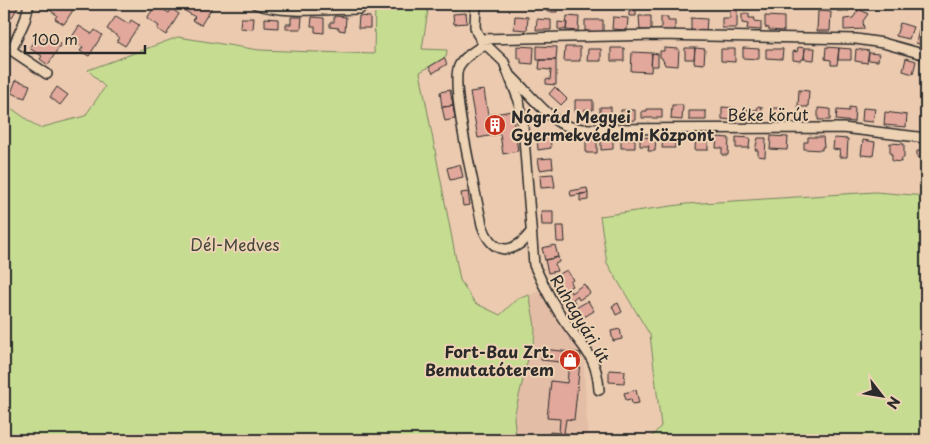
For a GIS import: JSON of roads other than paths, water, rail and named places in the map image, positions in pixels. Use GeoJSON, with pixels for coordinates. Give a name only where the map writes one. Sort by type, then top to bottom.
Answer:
{"type":"FeatureCollection","features":[{"type":"Feature","properties":{"kind":"street"},"geometry":{"type":"LineString","coordinates":[[29,4],[25,20],[12,49],[47,74]]}},
{"type":"Feature","properties":{"kind":"street"},"geometry":{"type":"LineString","coordinates":[[256,4],[270,8],[360,9]]}},
{"type":"Feature","properties":{"kind":"street"},"geometry":{"type":"LineString","coordinates":[[476,4],[475,27],[483,41]]}},
{"type":"Feature","properties":{"kind":"street"},"geometry":{"type":"LineString","coordinates":[[531,232],[517,247],[506,249],[493,245],[486,237],[482,224],[464,139],[457,72],[465,58],[483,41],[658,35],[856,38],[884,43],[926,55]]}},
{"type":"Feature","properties":{"kind":"street","name":"Ruhagyári út"},"geometry":{"type":"LineString","coordinates":[[483,41],[504,62],[522,114],[534,265],[564,321],[596,365],[599,390]]}},
{"type":"Feature","properties":{"kind":"street","name":"Béke körút"},"geometry":{"type":"LineString","coordinates":[[510,75],[550,116],[560,123],[572,127],[703,129],[843,128],[926,138]]}},
{"type":"Feature","properties":{"kind":"place","name":"Nógrád Megyei Gyermekvédelmi Központ"},"geometry":{"type":"Point","coordinates":[495,125]}},
{"type":"Feature","properties":{"kind":"place","name":"Fort-Bau Zrt. Bemutatóterem"},"geometry":{"type":"Point","coordinates":[570,360]}},
{"type":"Feature","properties":{"kind":"park label","name":"Dél-Medves"},"geometry":{"type":"Point","coordinates":[235,244]}}]}
